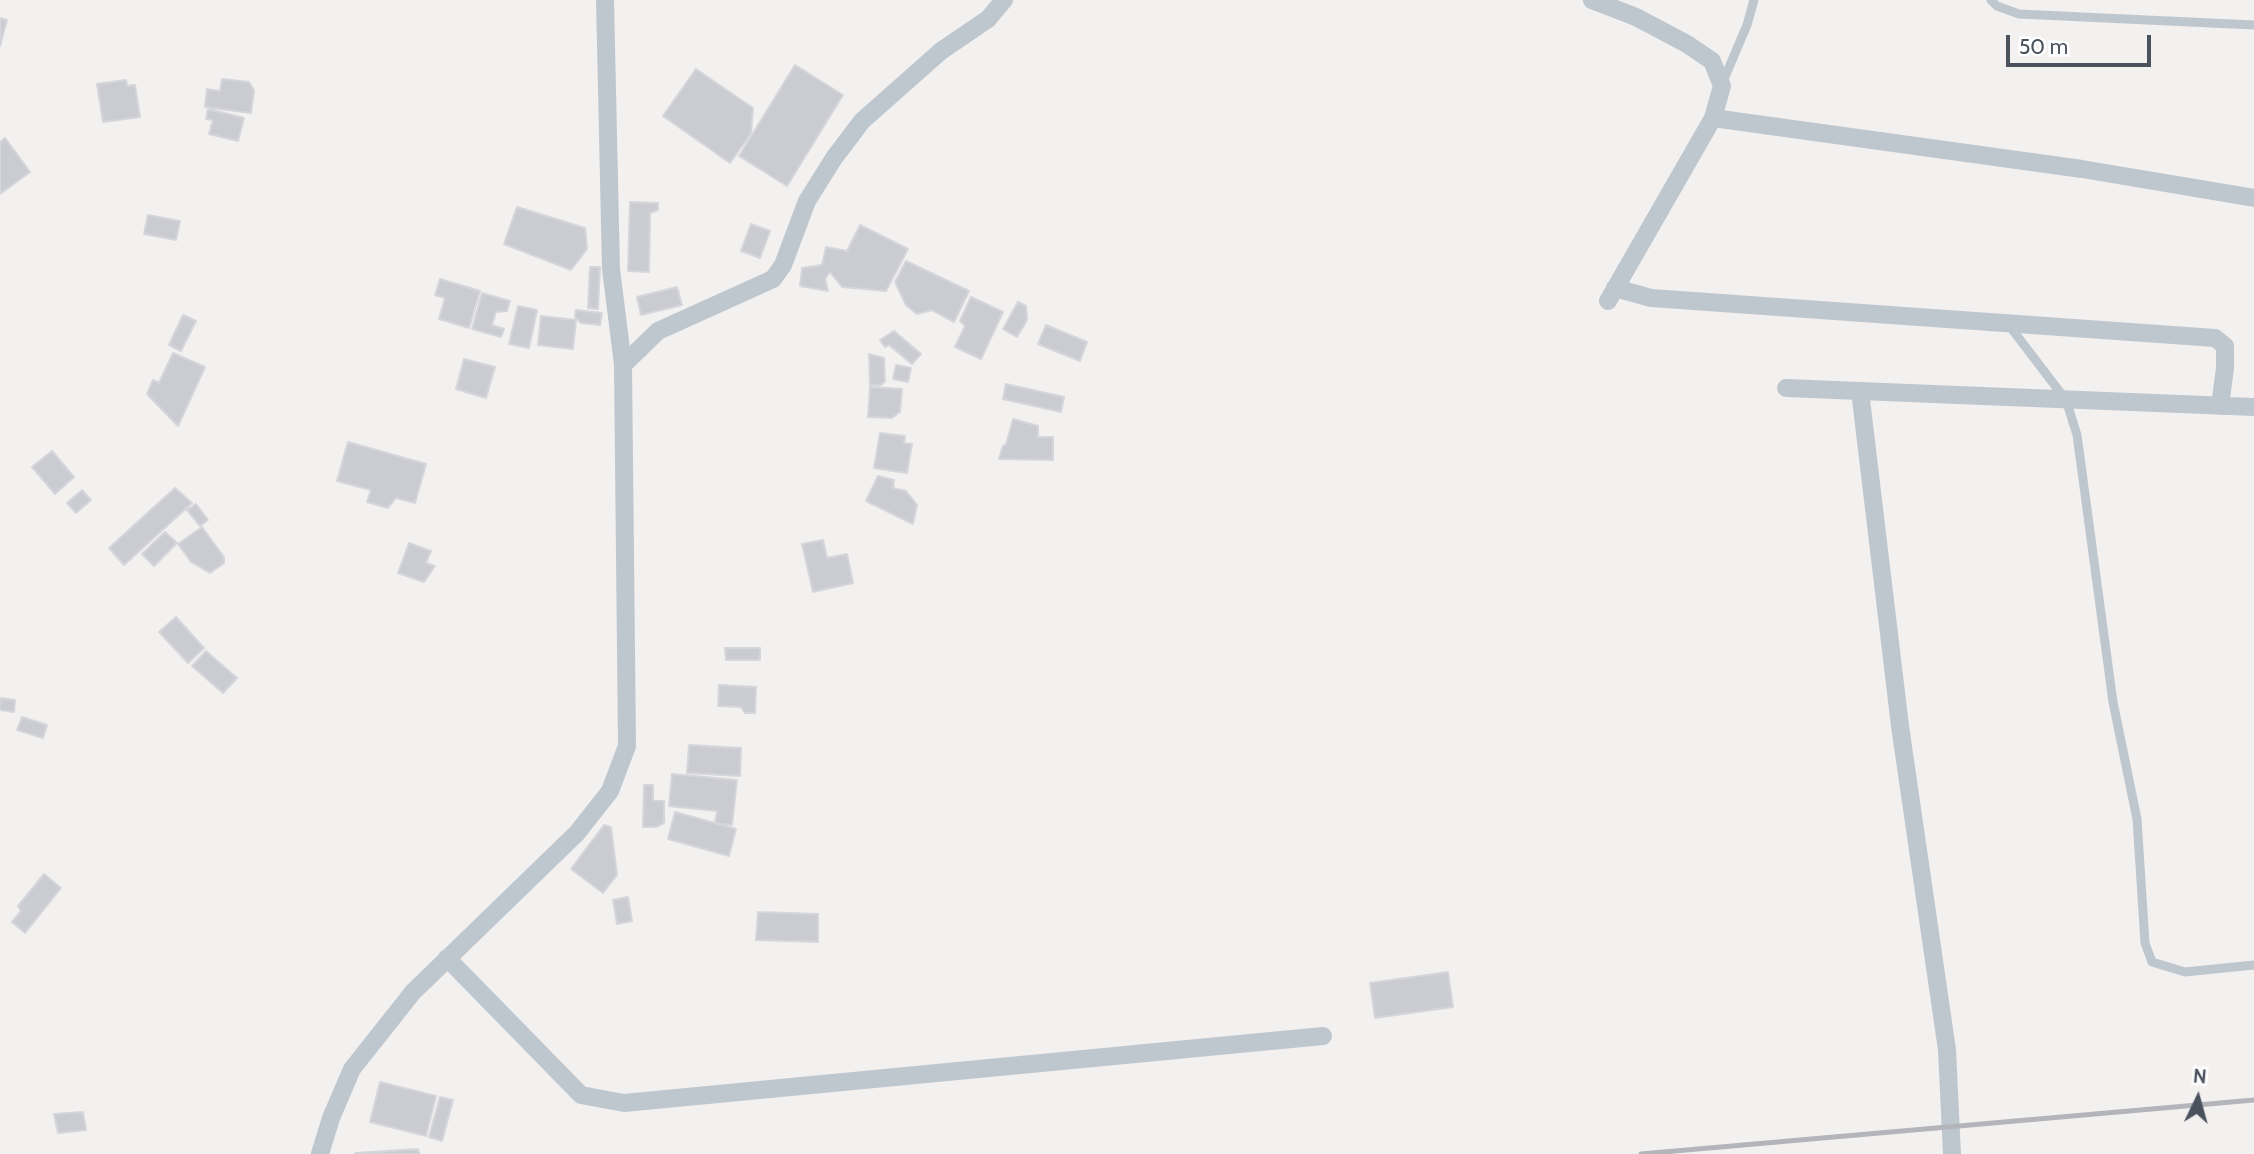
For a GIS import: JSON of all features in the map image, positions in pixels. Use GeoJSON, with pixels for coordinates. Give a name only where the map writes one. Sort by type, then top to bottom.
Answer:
{"type":"FeatureCollection","features":[{"type":"Feature","properties":{"kind":"street"},"geometry":{"type":"LineString","coordinates":[[320,1154],[331,1118],[352,1069],[412,992],[577,833],[610,791],[627,746],[623,365],[611,269],[605,0]]}},
{"type":"Feature","properties":{"kind":"street"},"geometry":{"type":"LineString","coordinates":[[623,365],[658,331],[773,279],[783,265],[807,201],[834,158],[862,121],[941,51],[988,19],[1004,0]]}},
{"type":"Feature","properties":{"kind":"street"},"geometry":{"type":"LineString","coordinates":[[1592,0],[1636,17],[1688,44],[1712,61],[1721,86],[1713,118],[1612,295],[2215,338],[2225,346],[2220,406]]}},
{"type":"Feature","properties":{"kind":"street"},"geometry":{"type":"LineString","coordinates":[[1713,118],[2082,169],[2254,198]]}},
{"type":"Feature","properties":{"kind":"street"},"geometry":{"type":"LineString","coordinates":[[1786,388],[2254,407]]}},
{"type":"Feature","properties":{"kind":"street"},"geometry":{"type":"LineString","coordinates":[[1860,391],[1900,726],[1947,1050],[1952,1154]]}},
{"type":"Feature","properties":{"kind":"street"},"geometry":{"type":"LineString","coordinates":[[447,958],[581,1095],[624,1103],[1324,1036]]}},
{"type":"Feature","properties":{"kind":"lane"},"geometry":{"type":"LineString","coordinates":[[1721,86],[1738,50],[1754,0]]}},
{"type":"Feature","properties":{"kind":"lane"},"geometry":{"type":"LineString","coordinates":[[1991,0],[1997,6],[2018,14],[2254,25]]}},
{"type":"Feature","properties":{"kind":"lane"},"geometry":{"type":"LineString","coordinates":[[2007,322],[2066,400],[2077,435],[2113,702],[2137,819],[2145,943],[2152,962],[2185,972],[2254,965]]}},
{"type":"Feature","properties":{"kind":"building"},"geometry":{"type":"Polygon","coordinates":[[[0,18],[7,20],[0,46],[0,18]]]}},
{"type":"Feature","properties":{"kind":"building"},"geometry":{"type":"Polygon","coordinates":[[[795,65],[843,95],[787,186],[739,156],[795,65]]]}},
{"type":"Feature","properties":{"kind":"building"},"geometry":{"type":"Polygon","coordinates":[[[696,69],[753,108],[751,133],[730,163],[663,116],[696,69]]]}},
{"type":"Feature","properties":{"kind":"building"},"geometry":{"type":"Polygon","coordinates":[[[222,79],[249,82],[254,90],[251,113],[205,107],[207,89],[220,91],[222,79]]]}},
{"type":"Feature","properties":{"kind":"building"},"geometry":{"type":"Polygon","coordinates":[[[126,80],[127,86],[135,85],[140,117],[103,122],[97,84],[126,80]]]}},
{"type":"Feature","properties":{"kind":"building"},"geometry":{"type":"Polygon","coordinates":[[[208,109],[244,118],[238,141],[209,134],[213,120],[206,119],[208,109]]]}},
{"type":"Feature","properties":{"kind":"building"},"geometry":{"type":"Polygon","coordinates":[[[5,138],[30,172],[0,194],[0,142],[5,138]]]}},
{"type":"Feature","properties":{"kind":"building"},"geometry":{"type":"Polygon","coordinates":[[[630,202],[658,203],[658,210],[650,213],[649,272],[628,271],[630,202]]]}},
{"type":"Feature","properties":{"kind":"building"},"geometry":{"type":"Polygon","coordinates":[[[517,207],[585,228],[587,249],[571,270],[504,244],[517,207]]]}},
{"type":"Feature","properties":{"kind":"building"},"geometry":{"type":"Polygon","coordinates":[[[148,215],[180,221],[176,240],[144,234],[148,215]]]}},
{"type":"Feature","properties":{"kind":"building"},"geometry":{"type":"Polygon","coordinates":[[[751,224],[770,231],[760,258],[741,251],[751,224]]]}},
{"type":"Feature","properties":{"kind":"building"},"geometry":{"type":"Polygon","coordinates":[[[860,225],[908,249],[886,291],[842,287],[830,272],[825,279],[828,291],[800,286],[802,268],[822,265],[826,247],[847,251],[860,225]]]}},
{"type":"Feature","properties":{"kind":"building"},"geometry":{"type":"Polygon","coordinates":[[[906,261],[969,291],[954,322],[932,310],[917,314],[906,305],[895,282],[906,261]]]}},
{"type":"Feature","properties":{"kind":"building"},"geometry":{"type":"Polygon","coordinates":[[[590,267],[600,267],[598,309],[588,308],[590,267]]]}},
{"type":"Feature","properties":{"kind":"building"},"geometry":{"type":"Polygon","coordinates":[[[440,279],[480,291],[469,328],[439,319],[445,298],[435,295],[440,279]]]}},
{"type":"Feature","properties":{"kind":"building"},"geometry":{"type":"Polygon","coordinates":[[[677,287],[682,305],[641,315],[637,297],[677,287]]]}},
{"type":"Feature","properties":{"kind":"building"},"geometry":{"type":"Polygon","coordinates":[[[482,293],[510,301],[507,311],[496,312],[492,325],[504,329],[501,337],[472,329],[482,293]]]}},
{"type":"Feature","properties":{"kind":"building"},"geometry":{"type":"Polygon","coordinates":[[[971,297],[1003,312],[981,359],[955,347],[965,326],[960,321],[971,297]]]}},
{"type":"Feature","properties":{"kind":"building"},"geometry":{"type":"Polygon","coordinates":[[[1018,302],[1026,306],[1027,320],[1017,337],[1003,329],[1018,302]]]}},
{"type":"Feature","properties":{"kind":"building"},"geometry":{"type":"Polygon","coordinates":[[[518,306],[537,310],[529,348],[509,344],[518,306]]]}},
{"type":"Feature","properties":{"kind":"building"},"geometry":{"type":"Polygon","coordinates":[[[576,310],[602,313],[600,325],[581,323],[575,317],[576,310]]]}},
{"type":"Feature","properties":{"kind":"building"},"geometry":{"type":"Polygon","coordinates":[[[183,315],[196,321],[181,351],[169,345],[183,315]]]}},
{"type":"Feature","properties":{"kind":"building"},"geometry":{"type":"Polygon","coordinates":[[[541,316],[576,320],[573,349],[538,345],[541,316]]]}},
{"type":"Feature","properties":{"kind":"building"},"geometry":{"type":"Polygon","coordinates":[[[1046,325],[1087,342],[1080,361],[1038,344],[1046,325]]]}},
{"type":"Feature","properties":{"kind":"building"},"geometry":{"type":"Polygon","coordinates":[[[894,331],[921,354],[912,364],[889,345],[885,347],[880,340],[894,331]]]}},
{"type":"Feature","properties":{"kind":"building"},"geometry":{"type":"Polygon","coordinates":[[[173,353],[205,367],[178,426],[147,394],[153,380],[159,383],[173,353]]]}},
{"type":"Feature","properties":{"kind":"building"},"geometry":{"type":"Polygon","coordinates":[[[869,354],[884,358],[885,381],[881,385],[870,385],[869,354]]]}},
{"type":"Feature","properties":{"kind":"building"},"geometry":{"type":"Polygon","coordinates":[[[464,359],[495,367],[486,398],[456,389],[464,359]]]}},
{"type":"Feature","properties":{"kind":"building"},"geometry":{"type":"Polygon","coordinates":[[[896,365],[911,368],[908,382],[893,379],[896,365]]]}},
{"type":"Feature","properties":{"kind":"building"},"geometry":{"type":"Polygon","coordinates":[[[1006,384],[1064,397],[1061,412],[1003,399],[1006,384]]]}},
{"type":"Feature","properties":{"kind":"building"},"geometry":{"type":"Polygon","coordinates":[[[870,387],[902,389],[900,412],[892,418],[868,417],[870,387]]]}},
{"type":"Feature","properties":{"kind":"building"},"geometry":{"type":"Polygon","coordinates":[[[1013,419],[1038,426],[1038,437],[1053,437],[1053,460],[999,459],[1013,419]]]}},
{"type":"Feature","properties":{"kind":"building"},"geometry":{"type":"Polygon","coordinates":[[[880,433],[905,436],[904,443],[912,444],[907,473],[874,468],[880,433]]]}},
{"type":"Feature","properties":{"kind":"building"},"geometry":{"type":"Polygon","coordinates":[[[348,442],[426,464],[415,503],[396,498],[388,508],[367,502],[371,490],[337,481],[348,442]]]}},
{"type":"Feature","properties":{"kind":"building"},"geometry":{"type":"Polygon","coordinates":[[[52,451],[74,477],[55,494],[32,467],[52,451]]]}},
{"type":"Feature","properties":{"kind":"building"},"geometry":{"type":"Polygon","coordinates":[[[878,476],[894,480],[893,488],[906,491],[917,505],[913,524],[866,501],[878,476]]]}},
{"type":"Feature","properties":{"kind":"building"},"geometry":{"type":"Polygon","coordinates":[[[175,488],[192,503],[124,565],[109,548],[175,488]]]}},
{"type":"Feature","properties":{"kind":"building"},"geometry":{"type":"Polygon","coordinates":[[[82,490],[91,500],[76,513],[67,503],[82,490]]]}},
{"type":"Feature","properties":{"kind":"building"},"geometry":{"type":"Polygon","coordinates":[[[196,504],[208,520],[200,526],[187,510],[196,504]]]}},
{"type":"Feature","properties":{"kind":"building"},"geometry":{"type":"Polygon","coordinates":[[[202,527],[224,557],[224,563],[210,573],[191,562],[178,544],[202,527]]]}},
{"type":"Feature","properties":{"kind":"building"},"geometry":{"type":"Polygon","coordinates":[[[165,532],[177,543],[154,566],[142,554],[165,532]]]}},
{"type":"Feature","properties":{"kind":"building"},"geometry":{"type":"Polygon","coordinates":[[[823,540],[827,558],[847,554],[853,583],[813,592],[802,544],[823,540]]]}},
{"type":"Feature","properties":{"kind":"building"},"geometry":{"type":"Polygon","coordinates":[[[409,543],[431,551],[426,563],[435,566],[424,582],[398,573],[409,543]]]}},
{"type":"Feature","properties":{"kind":"building"},"geometry":{"type":"Polygon","coordinates":[[[176,617],[204,648],[188,663],[159,632],[176,617]]]}},
{"type":"Feature","properties":{"kind":"building"},"geometry":{"type":"Polygon","coordinates":[[[725,648],[760,648],[760,660],[726,660],[725,648]]]}},
{"type":"Feature","properties":{"kind":"building"},"geometry":{"type":"Polygon","coordinates":[[[206,651],[237,678],[223,693],[192,666],[206,651]]]}},
{"type":"Feature","properties":{"kind":"building"},"geometry":{"type":"Polygon","coordinates":[[[719,685],[756,687],[755,713],[745,713],[741,707],[718,706],[719,685]]]}},
{"type":"Feature","properties":{"kind":"building"},"geometry":{"type":"Polygon","coordinates":[[[0,698],[15,700],[14,712],[0,710],[0,698]]]}},
{"type":"Feature","properties":{"kind":"building"},"geometry":{"type":"Polygon","coordinates":[[[22,717],[47,725],[43,738],[17,730],[22,717]]]}},
{"type":"Feature","properties":{"kind":"building"},"geometry":{"type":"Polygon","coordinates":[[[689,745],[741,748],[740,776],[687,773],[689,745]]]}},
{"type":"Feature","properties":{"kind":"building"},"geometry":{"type":"Polygon","coordinates":[[[672,774],[737,780],[732,825],[715,823],[717,811],[669,806],[672,774]]]}},
{"type":"Feature","properties":{"kind":"building"},"geometry":{"type":"Polygon","coordinates":[[[644,785],[653,785],[653,801],[664,801],[664,823],[656,827],[643,827],[644,785]]]}},
{"type":"Feature","properties":{"kind":"building"},"geometry":{"type":"Polygon","coordinates":[[[675,812],[736,829],[729,856],[668,839],[675,812]]]}},
{"type":"Feature","properties":{"kind":"building"},"geometry":{"type":"Polygon","coordinates":[[[604,825],[611,827],[617,875],[603,893],[571,869],[604,825]]]}},
{"type":"Feature","properties":{"kind":"building"},"geometry":{"type":"Polygon","coordinates":[[[44,874],[61,888],[25,933],[12,922],[21,911],[18,906],[44,874]]]}},
{"type":"Feature","properties":{"kind":"building"},"geometry":{"type":"Polygon","coordinates":[[[628,897],[632,921],[617,924],[613,900],[628,897]]]}},
{"type":"Feature","properties":{"kind":"building"},"geometry":{"type":"Polygon","coordinates":[[[758,912],[818,914],[818,942],[756,940],[758,912]]]}},
{"type":"Feature","properties":{"kind":"building"},"geometry":{"type":"Polygon","coordinates":[[[1448,972],[1453,1007],[1375,1018],[1370,983],[1448,972]]]}},
{"type":"Feature","properties":{"kind":"building"},"geometry":{"type":"Polygon","coordinates":[[[380,1082],[436,1096],[426,1136],[370,1122],[380,1082]]]}},
{"type":"Feature","properties":{"kind":"building"},"geometry":{"type":"Polygon","coordinates":[[[440,1097],[453,1100],[442,1141],[429,1137],[440,1097]]]}},
{"type":"Feature","properties":{"kind":"building"},"geometry":{"type":"Polygon","coordinates":[[[83,1112],[86,1130],[58,1133],[54,1114],[83,1112]]]}},
{"type":"Feature","properties":{"kind":"building"},"geometry":{"type":"Polygon","coordinates":[[[418,1149],[419,1154],[355,1154],[355,1153],[418,1149]]]}},
{"type":"Feature","properties":{"kind":"railway"},"geometry":{"type":"LineString","coordinates":[[1641,1154],[2254,1100]]}}]}
